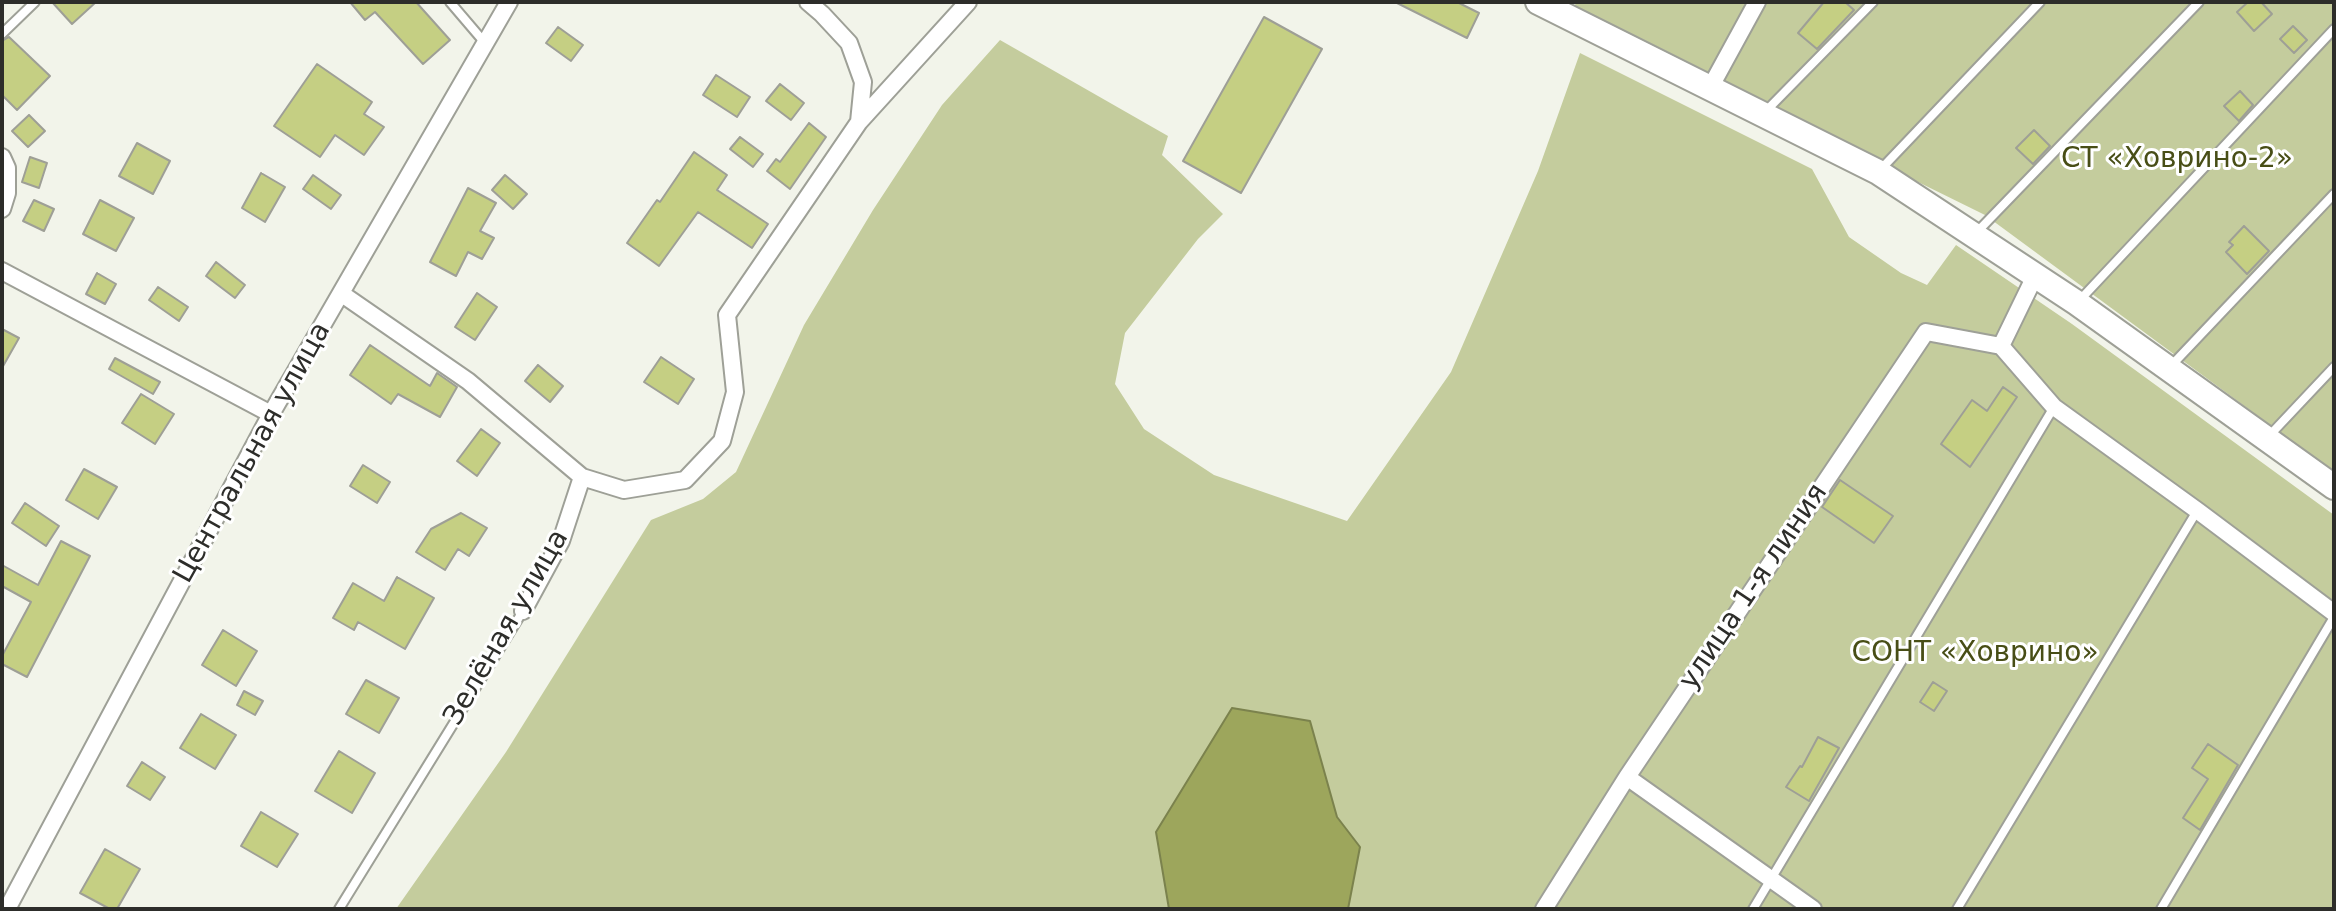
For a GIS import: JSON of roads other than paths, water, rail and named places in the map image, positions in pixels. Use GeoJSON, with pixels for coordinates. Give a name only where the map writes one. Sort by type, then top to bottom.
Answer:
{"type":"FeatureCollection","features":[{"type":"Feature","properties":{"kind":"street","name":"Центральная улица"},"geometry":{"type":"LineString","coordinates":[[7,909],[271,414],[509,2]]}},
{"type":"Feature","properties":{"kind":"street"},"geometry":{"type":"LineString","coordinates":[[808,2],[849,43],[863,82],[859,122]]}},
{"type":"Feature","properties":{"kind":"street"},"geometry":{"type":"LineString","coordinates":[[342,294],[468,381],[582,477],[624,490],[685,480],[722,441],[735,392],[727,315],[859,122],[968,2]]}},
{"type":"Feature","properties":{"kind":"street"},"geometry":{"type":"LineString","coordinates":[[1538,2],[1878,172],[2077,303],[2334,487]]}},
{"type":"Feature","properties":{"kind":"street"},"geometry":{"type":"LineString","coordinates":[[1710,88],[1757,2]]}},
{"type":"Feature","properties":{"kind":"street"},"geometry":{"type":"LineString","coordinates":[[2,157],[7,168],[7,193],[2,209]]}},
{"type":"Feature","properties":{"kind":"street"},"geometry":{"type":"LineString","coordinates":[[2,271],[271,414]]}},
{"type":"Feature","properties":{"kind":"street"},"geometry":{"type":"LineString","coordinates":[[2035,276],[2001,346],[2054,407],[2334,615]]}},
{"type":"Feature","properties":{"kind":"street","name":"улица 1-я линия"},"geometry":{"type":"LineString","coordinates":[[1544,909],[1627,777],[1926,332],[2001,346]]}},
{"type":"Feature","properties":{"kind":"street","name":"Зелёная улица"},"geometry":{"type":"LineString","coordinates":[[523,611],[561,541],[582,477]]}},
{"type":"Feature","properties":{"kind":"street"},"geometry":{"type":"LineString","coordinates":[[1627,777],[1813,909]]}},
{"type":"Feature","properties":{"kind":"lane"},"geometry":{"type":"LineString","coordinates":[[2,34],[35,2]]}},
{"type":"Feature","properties":{"kind":"lane"},"geometry":{"type":"LineString","coordinates":[[450,2],[485,44]]}},
{"type":"Feature","properties":{"kind":"lane"},"geometry":{"type":"LineString","coordinates":[[1764,114],[1873,2]]}},
{"type":"Feature","properties":{"kind":"lane"},"geometry":{"type":"LineString","coordinates":[[1878,172],[2040,2]]}},
{"type":"Feature","properties":{"kind":"lane"},"geometry":{"type":"LineString","coordinates":[[1973,235],[2199,2]]}},
{"type":"Feature","properties":{"kind":"lane"},"geometry":{"type":"LineString","coordinates":[[2077,303],[2334,29]]}},
{"type":"Feature","properties":{"kind":"lane"},"geometry":{"type":"LineString","coordinates":[[2169,368],[2334,194]]}},
{"type":"Feature","properties":{"kind":"lane"},"geometry":{"type":"LineString","coordinates":[[2266,439],[2334,367]]}},
{"type":"Feature","properties":{"kind":"lane"},"geometry":{"type":"LineString","coordinates":[[1753,909],[2054,407]]}},
{"type":"Feature","properties":{"kind":"lane"},"geometry":{"type":"LineString","coordinates":[[1957,909],[2198,511]]}},
{"type":"Feature","properties":{"kind":"lane","name":"Зелёная улица"},"geometry":{"type":"LineString","coordinates":[[339,909],[523,611]]}},
{"type":"Feature","properties":{"kind":"lane"},"geometry":{"type":"LineString","coordinates":[[2161,909],[2334,615]]}},
{"type":"Feature","properties":{"kind":"park label","name":"СТ «Ховрино-2»"},"geometry":{"type":"Point","coordinates":[2177,160]}},
{"type":"Feature","properties":{"kind":"park label","name":"СОНТ «Ховрино»"},"geometry":{"type":"Point","coordinates":[1975,654]}}]}
